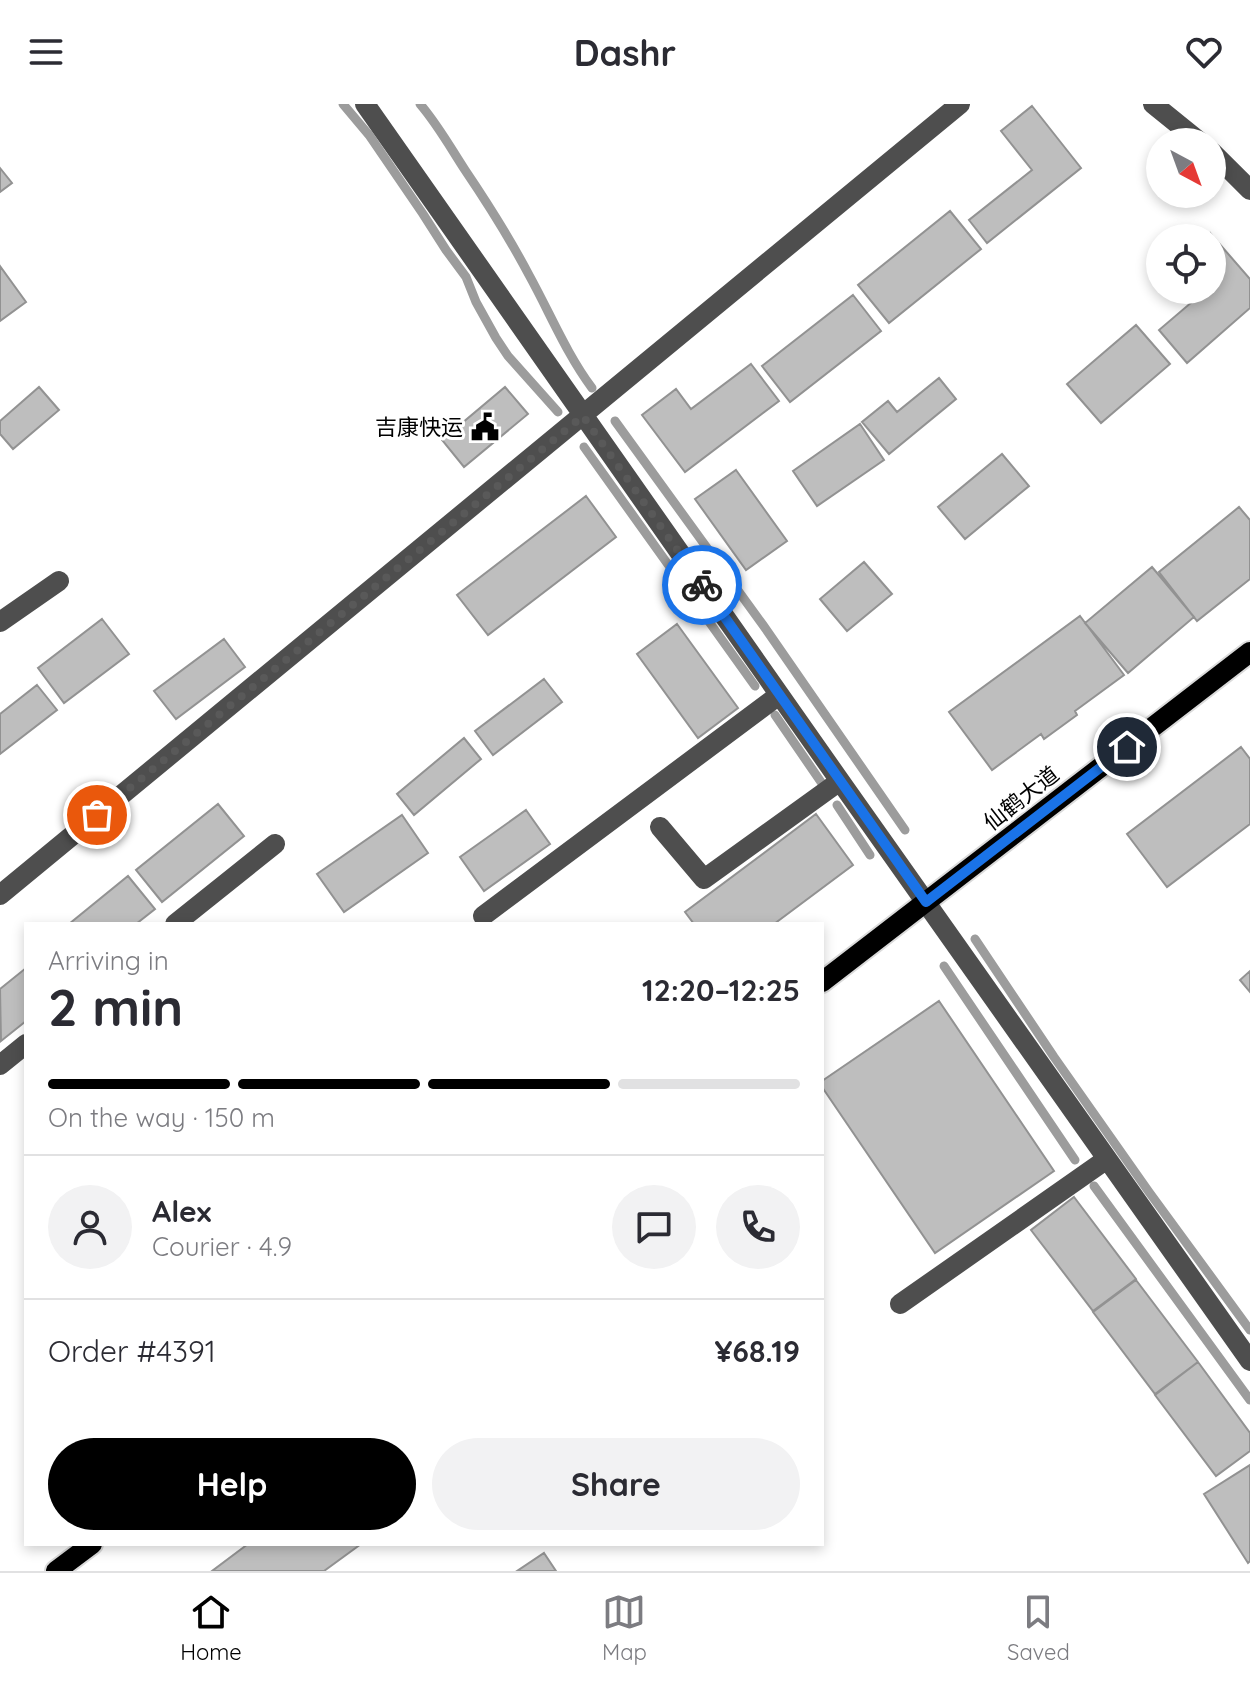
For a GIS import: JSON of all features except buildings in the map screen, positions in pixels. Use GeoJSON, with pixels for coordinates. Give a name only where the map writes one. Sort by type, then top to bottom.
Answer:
{"type":"FeatureCollection","features":[{"type":"Feature","properties":{"kind":"main road","name":"仙鹤大道"},"geometry":{"type":"LineString","coordinates":[[824,980],[1250,652]]}},
{"type":"Feature","properties":{"kind":"main road"},"geometry":{"type":"LineString","coordinates":[[56,1571],[89,1546]]}},
{"type":"Feature","properties":{"kind":"street"},"geometry":{"type":"LineString","coordinates":[[365,104],[1250,1361]]}},
{"type":"Feature","properties":{"kind":"street"},"geometry":{"type":"LineString","coordinates":[[0,895],[960,104]]}},
{"type":"Feature","properties":{"kind":"street"},"geometry":{"type":"LineString","coordinates":[[1153,104],[1183,128]]}},
{"type":"Feature","properties":{"kind":"street"},"geometry":{"type":"LineString","coordinates":[[1226,166],[1250,190]]}},
{"type":"Feature","properties":{"kind":"street"},"geometry":{"type":"LineString","coordinates":[[0,622],[59,581]]}},
{"type":"Feature","properties":{"kind":"street"},"geometry":{"type":"LineString","coordinates":[[483,916],[779,695]]}},
{"type":"Feature","properties":{"kind":"street"},"geometry":{"type":"LineString","coordinates":[[660,827],[704,879],[840,781]]}},
{"type":"Feature","properties":{"kind":"street"},"geometry":{"type":"LineString","coordinates":[[178,922],[275,844]]}},
{"type":"Feature","properties":{"kind":"street"},"geometry":{"type":"LineString","coordinates":[[0,1065],[24,1046]]}},
{"type":"Feature","properties":{"kind":"street"},"geometry":{"type":"LineString","coordinates":[[900,1304],[1107,1159]]}},
{"type":"Feature","properties":{"kind":"waterway"},"geometry":{"type":"LineString","coordinates":[[343,104],[369,135],[466,277],[476,302],[508,356],[558,412]]}},
{"type":"Feature","properties":{"kind":"waterway"},"geometry":{"type":"LineString","coordinates":[[420,104],[498,222],[566,347],[592,388]]}},
{"type":"Feature","properties":{"kind":"waterway"},"geometry":{"type":"LineString","coordinates":[[615,421],[763,625],[905,830]]}},
{"type":"Feature","properties":{"kind":"waterway"},"geometry":{"type":"LineString","coordinates":[[584,447],[755,686]]}},
{"type":"Feature","properties":{"kind":"waterway"},"geometry":{"type":"LineString","coordinates":[[775,715],[821,782]]}},
{"type":"Feature","properties":{"kind":"waterway"},"geometry":{"type":"LineString","coordinates":[[837,805],[870,855]]}},
{"type":"Feature","properties":{"kind":"waterway"},"geometry":{"type":"LineString","coordinates":[[975,939],[1054,1057],[1250,1330]]}},
{"type":"Feature","properties":{"kind":"waterway"},"geometry":{"type":"LineString","coordinates":[[944,966],[1075,1160]]}},
{"type":"Feature","properties":{"kind":"waterway"},"geometry":{"type":"LineString","coordinates":[[1094,1186],[1250,1400]]}},
{"type":"Feature","properties":{"kind":"way so far"},"geometry":{"type":"LineString","coordinates":[[97,815],[583,416],[702,585]]}},
{"type":"Feature","properties":{"kind":"place","name":"吉康快运"},"geometry":{"type":"Point","coordinates":[485,427]}},
{"type":"Feature","properties":{"kind":"route"},"geometry":{"type":"LineString","coordinates":[[702,585],[926,902],[1127,747]]}}]}
